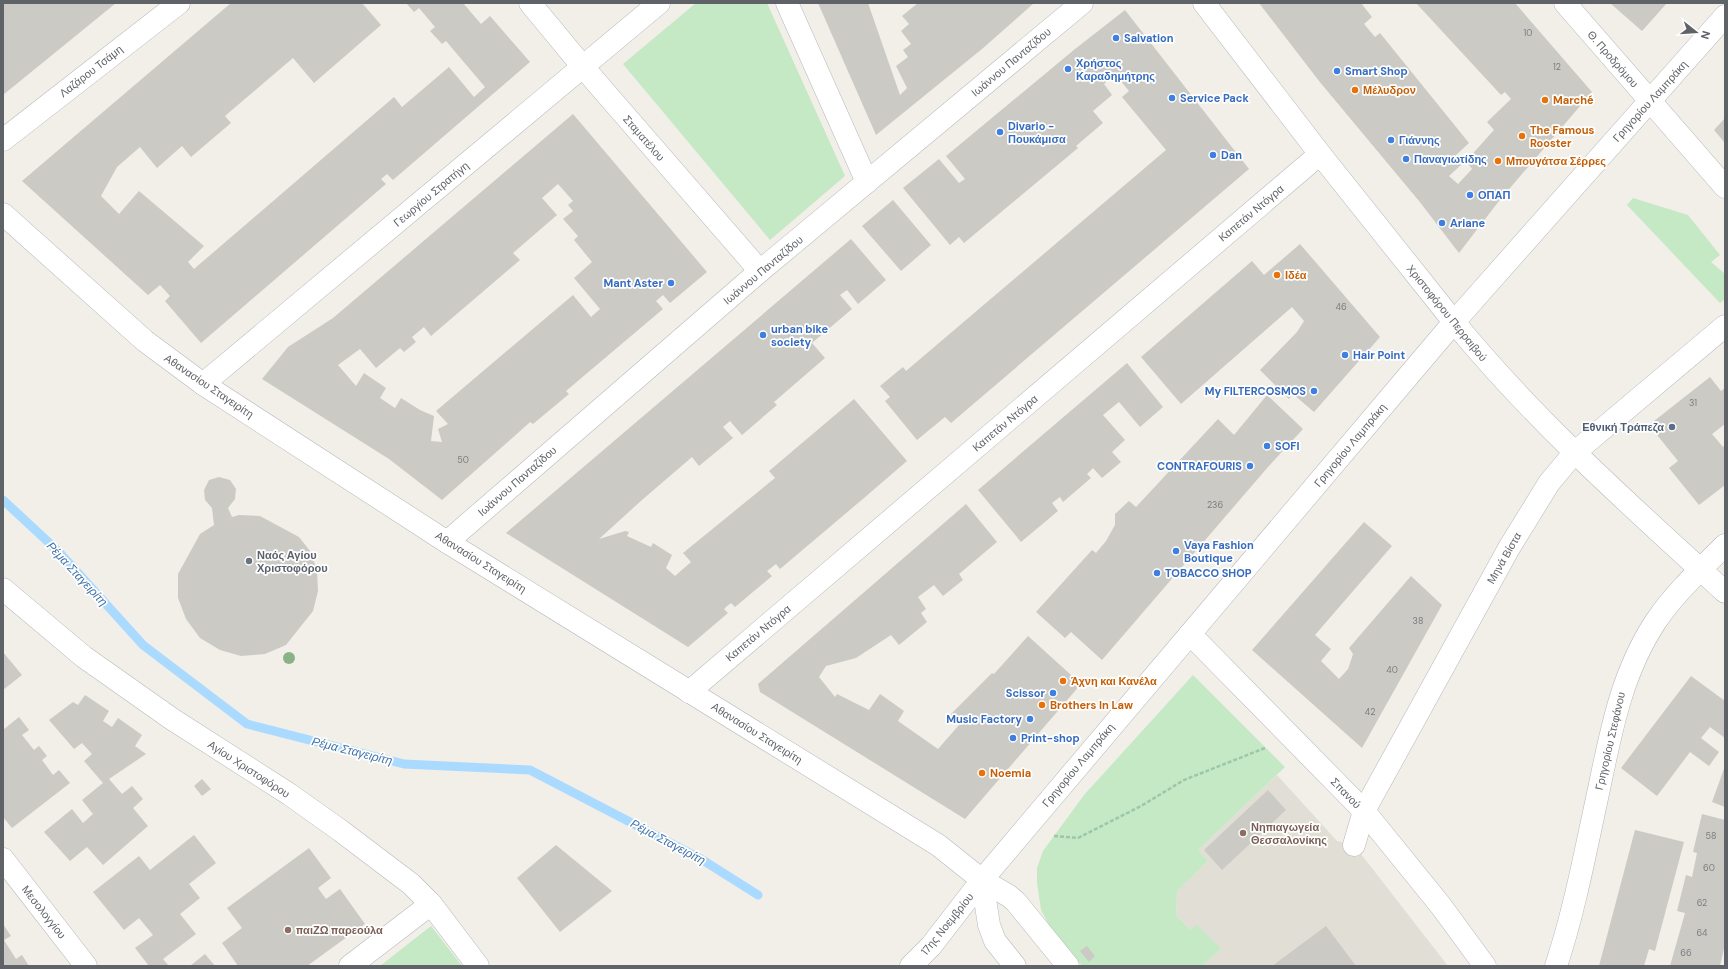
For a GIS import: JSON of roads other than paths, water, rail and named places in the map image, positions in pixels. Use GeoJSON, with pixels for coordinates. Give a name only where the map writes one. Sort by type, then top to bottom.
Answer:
{"type":"FeatureCollection","features":[{"type":"Feature","properties":{"kind":"street","name":"Λαζάρου Τσάμη"},"geometry":{"type":"LineString","coordinates":[[3,140],[179,3]]}},
{"type":"Feature","properties":{"kind":"street","name":"Σταματέλου"},"geometry":{"type":"LineString","coordinates":[[530,3],[583,67],[760,271]]}},
{"type":"Feature","properties":{"kind":"street","name":"Γεωργίου Στρατήγη"},"geometry":{"type":"LineString","coordinates":[[203,384],[659,3]]}},
{"type":"Feature","properties":{"kind":"street"},"geometry":{"type":"LineString","coordinates":[[787,3],[866,182]]}},
{"type":"Feature","properties":{"kind":"street","name":"Ιωάννου Πανταζίδου"},"geometry":{"type":"LineString","coordinates":[[447,542],[760,271],[1082,3]]}},
{"type":"Feature","properties":{"kind":"street","name":"Χριστοφόρου Περραιβού"},"geometry":{"type":"LineString","coordinates":[[1204,3],[1320,154],[1454,322],[1512,390],[1574,453],[1725,592]]}},
{"type":"Feature","properties":{"kind":"street","name":"Θ. Προδρόμου"},"geometry":{"type":"LineString","coordinates":[[1565,3],[1725,187]]}},
{"type":"Feature","properties":{"kind":"street","name":"Γρηγορίου Λαμπράκη"},"geometry":{"type":"LineString","coordinates":[[982,880],[1454,322],[1725,16]]}},
{"type":"Feature","properties":{"kind":"street","name":"Καπετάν Ντόγρα"},"geometry":{"type":"LineString","coordinates":[[689,692],[1320,154]]}},
{"type":"Feature","properties":{"kind":"street","name":"Αθανασίου Σταγειρίτη"},"geometry":{"type":"LineString","coordinates":[[3,214],[145,341],[203,384],[447,542],[938,845],[982,880],[1009,896],[1016,902],[1068,966]]}},
{"type":"Feature","properties":{"kind":"street","name":"Μηνά Βίστα"},"geometry":{"type":"LineString","coordinates":[[1354,844],[1364,811],[1509,548],[1559,469],[1574,453],[1725,326]]}},
{"type":"Feature","properties":{"kind":"street","name":"Γρηγορίου Στεφάνου"},"geometry":{"type":"LineString","coordinates":[[1556,966],[1588,839],[1612,724],[1623,687],[1639,652],[1656,621],[1700,570],[1725,545]]}},
{"type":"Feature","properties":{"kind":"street","name":"Αγίου Χριστοφόρου"},"geometry":{"type":"LineString","coordinates":[[3,589],[56,635],[96,666],[172,719],[289,794],[411,884],[431,904],[478,966]]}},
{"type":"Feature","properties":{"kind":"street","name":"Σπανού"},"geometry":{"type":"LineString","coordinates":[[1190,634],[1364,811],[1441,906],[1485,966]]}},
{"type":"Feature","properties":{"kind":"street","name":"Μεσολογγίου"},"geometry":{"type":"LineString","coordinates":[[3,859],[86,966]]}},
{"type":"Feature","properties":{"kind":"street"},"geometry":{"type":"LineString","coordinates":[[982,880],[989,925],[995,941],[1015,966]]}},
{"type":"Feature","properties":{"kind":"street","name":"17ης Νοεμβρίου"},"geometry":{"type":"LineString","coordinates":[[911,966],[931,946],[982,880]]}},
{"type":"Feature","properties":{"kind":"street"},"geometry":{"type":"LineString","coordinates":[[350,966],[431,904]]}},
{"type":"Feature","properties":{"kind":"waterway","name":"Ρέμα Σταγειρίτη"},"geometry":{"type":"LineString","coordinates":[[3,500],[59,552],[143,645],[247,724],[404,764],[530,770],[701,859],[758,895]]}},
{"type":"Feature","properties":{"kind":"place","name":"Salvation"},"geometry":{"type":"Point","coordinates":[1116,38]}},
{"type":"Feature","properties":{"kind":"place","name":"Χρήστος Καραδημήτρης"},"geometry":{"type":"Point","coordinates":[1068,69]}},
{"type":"Feature","properties":{"kind":"place","name":"Smart Shop"},"geometry":{"type":"Point","coordinates":[1337,71]}},
{"type":"Feature","properties":{"kind":"place","name":"Μέλυδρον"},"geometry":{"type":"Point","coordinates":[1355,90]}},
{"type":"Feature","properties":{"kind":"place","name":"Service Pack"},"geometry":{"type":"Point","coordinates":[1172,98]}},
{"type":"Feature","properties":{"kind":"place","name":"Marché"},"geometry":{"type":"Point","coordinates":[1545,100]}},
{"type":"Feature","properties":{"kind":"place","name":"Divario - Πουκάμισα"},"geometry":{"type":"Point","coordinates":[1000,132]}},
{"type":"Feature","properties":{"kind":"place","name":"The Famous Rooster"},"geometry":{"type":"Point","coordinates":[1522,136]}},
{"type":"Feature","properties":{"kind":"place","name":"Γιάννης"},"geometry":{"type":"Point","coordinates":[1391,140]}},
{"type":"Feature","properties":{"kind":"place","name":"Dan"},"geometry":{"type":"Point","coordinates":[1213,155]}},
{"type":"Feature","properties":{"kind":"place","name":"Παναγιωτίδης"},"geometry":{"type":"Point","coordinates":[1406,159]}},
{"type":"Feature","properties":{"kind":"place","name":"Μπουγάτσα Σέρρες"},"geometry":{"type":"Point","coordinates":[1498,161]}},
{"type":"Feature","properties":{"kind":"place","name":"ΟΠΑΠ"},"geometry":{"type":"Point","coordinates":[1470,195]}},
{"type":"Feature","properties":{"kind":"place","name":"Ariane"},"geometry":{"type":"Point","coordinates":[1442,223]}},
{"type":"Feature","properties":{"kind":"place","name":"Ιδέα"},"geometry":{"type":"Point","coordinates":[1277,275]}},
{"type":"Feature","properties":{"kind":"place","name":"Mant Aster"},"geometry":{"type":"Point","coordinates":[671,283]}},
{"type":"Feature","properties":{"kind":"place","name":"urban bike society"},"geometry":{"type":"Point","coordinates":[763,335]}},
{"type":"Feature","properties":{"kind":"place","name":"Hair Point"},"geometry":{"type":"Point","coordinates":[1345,355]}},
{"type":"Feature","properties":{"kind":"place","name":"My FILTERCOSMOS"},"geometry":{"type":"Point","coordinates":[1314,391]}},
{"type":"Feature","properties":{"kind":"place","name":"Εθνική Τράπεζα"},"geometry":{"type":"Point","coordinates":[1672,427]}},
{"type":"Feature","properties":{"kind":"place","name":"SOFI"},"geometry":{"type":"Point","coordinates":[1267,446]}},
{"type":"Feature","properties":{"kind":"place","name":"CONTRAFOURIS"},"geometry":{"type":"Point","coordinates":[1250,466]}},
{"type":"Feature","properties":{"kind":"place","name":"Vaya Fashion Boutique"},"geometry":{"type":"Point","coordinates":[1176,551]}},
{"type":"Feature","properties":{"kind":"place","name":"Ναός Αγίου Χριστοφόρου"},"geometry":{"type":"Point","coordinates":[249,561]}},
{"type":"Feature","properties":{"kind":"place","name":"TOBACCO SHOP"},"geometry":{"type":"Point","coordinates":[1157,573]}},
{"type":"Feature","properties":{"kind":"place","name":"Άχνη και Κανέλα"},"geometry":{"type":"Point","coordinates":[1063,681]}},
{"type":"Feature","properties":{"kind":"place","name":"Scissor"},"geometry":{"type":"Point","coordinates":[1053,693]}},
{"type":"Feature","properties":{"kind":"place","name":"Brothers In Law"},"geometry":{"type":"Point","coordinates":[1042,705]}},
{"type":"Feature","properties":{"kind":"place","name":"Music Factory"},"geometry":{"type":"Point","coordinates":[1030,719]}},
{"type":"Feature","properties":{"kind":"place","name":"Print-shop"},"geometry":{"type":"Point","coordinates":[1013,738]}},
{"type":"Feature","properties":{"kind":"place","name":"Noemia"},"geometry":{"type":"Point","coordinates":[982,773]}},
{"type":"Feature","properties":{"kind":"place","name":"Νηπιαγωγεία Θεσσαλονίκης"},"geometry":{"type":"Point","coordinates":[1243,833]}},
{"type":"Feature","properties":{"kind":"place","name":"παιΖΩ παρεούλα"},"geometry":{"type":"Point","coordinates":[288,930]}}]}
